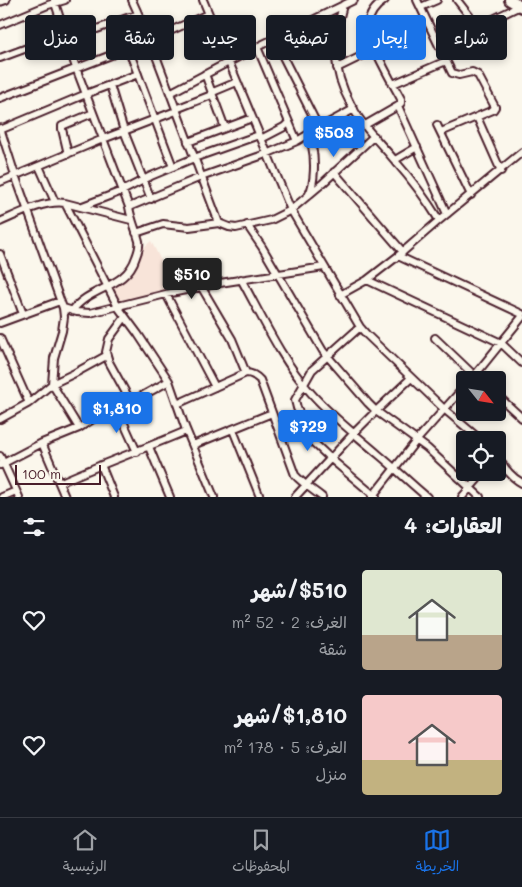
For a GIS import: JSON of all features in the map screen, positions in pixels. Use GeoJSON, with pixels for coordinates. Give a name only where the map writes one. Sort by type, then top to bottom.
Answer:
{"type":"FeatureCollection","features":[{"type":"Feature","properties":{"kind":"main road"},"geometry":{"type":"LineString","coordinates":[[510,0],[521,6]]}},
{"type":"Feature","properties":{"kind":"street"},"geometry":{"type":"LineString","coordinates":[[0,2],[6,0]]}},
{"type":"Feature","properties":{"kind":"street"},"geometry":{"type":"LineString","coordinates":[[0,25],[55,1],[65,0]]}},
{"type":"Feature","properties":{"kind":"street"},"geometry":{"type":"LineString","coordinates":[[97,29],[138,14],[132,0]]}},
{"type":"Feature","properties":{"kind":"street"},"geometry":{"type":"LineString","coordinates":[[203,0],[290,210],[340,295],[367,335],[444,409],[470,431]]}},
{"type":"Feature","properties":{"kind":"street"},"geometry":{"type":"LineString","coordinates":[[324,15],[354,0]]}},
{"type":"Feature","properties":{"kind":"street"},"geometry":{"type":"LineString","coordinates":[[370,15],[374,8],[384,0]]}},
{"type":"Feature","properties":{"kind":"street"},"geometry":{"type":"LineString","coordinates":[[417,0],[452,73],[456,75],[472,72],[478,75],[495,108],[441,132]]}},
{"type":"Feature","properties":{"kind":"street"},"geometry":{"type":"LineString","coordinates":[[421,7],[437,0]]}},
{"type":"Feature","properties":{"kind":"street"},"geometry":{"type":"LineString","coordinates":[[458,0],[477,24],[484,23],[521,6]]}},
{"type":"Feature","properties":{"kind":"street"},"geometry":{"type":"LineString","coordinates":[[55,1],[59,15]]}},
{"type":"Feature","properties":{"kind":"street"},"geometry":{"type":"LineString","coordinates":[[343,6],[337,34],[336,58],[337,68],[345,92],[359,118],[429,203],[439,220]]}},
{"type":"Feature","properties":{"kind":"street"},"geometry":{"type":"LineString","coordinates":[[174,29],[208,14]]}},
{"type":"Feature","properties":{"kind":"street"},"geometry":{"type":"LineString","coordinates":[[170,93],[266,43]]}},
{"type":"Feature","properties":{"kind":"street"},"geometry":{"type":"LineString","coordinates":[[258,47],[297,140]]}},
{"type":"Feature","properties":{"kind":"street"},"geometry":{"type":"LineString","coordinates":[[0,58],[25,49]]}},
{"type":"Feature","properties":{"kind":"street"},"geometry":{"type":"LineString","coordinates":[[0,98],[106,56]]}},
{"type":"Feature","properties":{"kind":"street"},"geometry":{"type":"LineString","coordinates":[[337,68],[356,59]]}},
{"type":"Feature","properties":{"kind":"street"},"geometry":{"type":"LineString","coordinates":[[72,311],[76,304],[84,298],[107,287],[127,274],[135,262],[139,243],[131,220],[129,207],[73,60]]}},
{"type":"Feature","properties":{"kind":"street"},"geometry":{"type":"LineString","coordinates":[[133,60],[173,167]]}},
{"type":"Feature","properties":{"kind":"street"},"geometry":{"type":"LineString","coordinates":[[158,60],[219,223]]}},
{"type":"Feature","properties":{"kind":"street"},"geometry":{"type":"LineString","coordinates":[[285,60],[319,128]]}},
{"type":"Feature","properties":{"kind":"street"},"geometry":{"type":"LineString","coordinates":[[365,126],[398,106],[401,99],[381,60]]}},
{"type":"Feature","properties":{"kind":"street"},"geometry":{"type":"LineString","coordinates":[[393,84],[446,61]]}},
{"type":"Feature","properties":{"kind":"street"},"geometry":{"type":"LineString","coordinates":[[79,428],[52,384],[54,358],[62,331],[63,308],[0,129],[138,74]]}},
{"type":"Feature","properties":{"kind":"street"},"geometry":{"type":"LineString","coordinates":[[205,74],[225,128]]}},
{"type":"Feature","properties":{"kind":"street"},"geometry":{"type":"LineString","coordinates":[[0,182],[155,119],[237,82]]}},
{"type":"Feature","properties":{"kind":"street"},"geometry":{"type":"LineString","coordinates":[[110,85],[124,131],[151,199]]}},
{"type":"Feature","properties":{"kind":"street"},"geometry":{"type":"LineString","coordinates":[[398,106],[447,214]]}},
{"type":"Feature","properties":{"kind":"street"},"geometry":{"type":"LineString","coordinates":[[129,207],[201,177],[266,154],[307,135],[354,109]]}},
{"type":"Feature","properties":{"kind":"street"},"geometry":{"type":"LineString","coordinates":[[68,154],[62,126],[93,113]]}},
{"type":"Feature","properties":{"kind":"street"},"geometry":{"type":"LineString","coordinates":[[478,117],[501,171]]}},
{"type":"Feature","properties":{"kind":"street"},"geometry":{"type":"LineString","coordinates":[[188,142],[252,118]]}},
{"type":"Feature","properties":{"kind":"street"},"geometry":{"type":"LineString","coordinates":[[259,135],[261,139],[284,127],[289,122]]}},
{"type":"Feature","properties":{"kind":"street"},"geometry":{"type":"LineString","coordinates":[[437,125],[471,195]]}},
{"type":"Feature","properties":{"kind":"street"},"geometry":{"type":"LineString","coordinates":[[80,207],[122,191],[194,158],[259,135]]}},
{"type":"Feature","properties":{"kind":"street"},"geometry":{"type":"LineString","coordinates":[[307,135],[312,146],[313,160],[313,182],[312,189],[308,195]]}},
{"type":"Feature","properties":{"kind":"street"},"geometry":{"type":"LineString","coordinates":[[136,233],[163,224],[189,226],[219,223],[236,228],[270,220],[290,210],[374,136]]}},
{"type":"Feature","properties":{"kind":"street"},"geometry":{"type":"LineString","coordinates":[[395,160],[416,147]]}},
{"type":"Feature","properties":{"kind":"street"},"geometry":{"type":"LineString","coordinates":[[340,295],[367,280],[522,152]]}},
{"type":"Feature","properties":{"kind":"street"},"geometry":{"type":"LineString","coordinates":[[39,166],[55,202]]}},
{"type":"Feature","properties":{"kind":"street"},"geometry":{"type":"LineString","coordinates":[[334,172],[400,254],[522,316],[481,371]]}},
{"type":"Feature","properties":{"kind":"street"},"geometry":{"type":"LineString","coordinates":[[0,222],[28,210],[55,202],[131,220]]}},
{"type":"Feature","properties":{"kind":"street"},"geometry":{"type":"LineString","coordinates":[[65,203],[118,306],[169,381],[186,431],[214,497]]}},
{"type":"Feature","properties":{"kind":"street"},"geometry":{"type":"LineString","coordinates":[[247,225],[327,356],[356,391],[376,411],[427,448],[480,497]]}},
{"type":"Feature","properties":{"kind":"street"},"geometry":{"type":"LineString","coordinates":[[0,254],[23,314]]}},
{"type":"Feature","properties":{"kind":"street"},"geometry":{"type":"LineString","coordinates":[[63,308],[90,313],[166,294],[324,267]]}},
{"type":"Feature","properties":{"kind":"street"},"geometry":{"type":"LineString","coordinates":[[241,280],[281,351],[304,385],[353,434],[427,497]]}},
{"type":"Feature","properties":{"kind":"street"},"geometry":{"type":"LineString","coordinates":[[367,280],[502,343],[522,363]]}},
{"type":"Feature","properties":{"kind":"street"},"geometry":{"type":"LineString","coordinates":[[202,288],[232,339],[246,374]]}},
{"type":"Feature","properties":{"kind":"street"},"geometry":{"type":"LineString","coordinates":[[166,294],[215,387]]}},
{"type":"Feature","properties":{"kind":"street"},"geometry":{"type":"LineString","coordinates":[[0,323],[60,301]]}},
{"type":"Feature","properties":{"kind":"street"},"geometry":{"type":"LineString","coordinates":[[125,317],[109,339],[106,356],[130,402]]}},
{"type":"Feature","properties":{"kind":"street"},"geometry":{"type":"LineString","coordinates":[[360,327],[312,370],[295,400],[313,442],[374,496],[416,441],[456,396]]}},
{"type":"Feature","properties":{"kind":"street"},"geometry":{"type":"LineString","coordinates":[[0,338],[29,403]]}},
{"type":"Feature","properties":{"kind":"street"},"geometry":{"type":"LineString","coordinates":[[435,338],[467,371]]}},
{"type":"Feature","properties":{"kind":"street"},"geometry":{"type":"LineString","coordinates":[[0,419],[29,403],[52,384],[106,356]]}},
{"type":"Feature","properties":{"kind":"street"},"geometry":{"type":"LineString","coordinates":[[177,404],[246,374],[253,374],[260,380],[295,475],[322,497]]}},
{"type":"Feature","properties":{"kind":"street"},"geometry":{"type":"LineString","coordinates":[[295,497],[353,434],[411,378]]}},
{"type":"Feature","properties":{"kind":"street"},"geometry":{"type":"LineString","coordinates":[[2,464],[42,443],[79,428],[107,410],[130,402],[169,381]]}},
{"type":"Feature","properties":{"kind":"street"},"geometry":{"type":"LineString","coordinates":[[506,403],[522,418]]}},
{"type":"Feature","properties":{"kind":"street"},"geometry":{"type":"LineString","coordinates":[[116,406],[137,452]]}},
{"type":"Feature","properties":{"kind":"street"},"geometry":{"type":"LineString","coordinates":[[193,445],[272,413]]}},
{"type":"Feature","properties":{"kind":"street"},"geometry":{"type":"LineString","coordinates":[[233,430],[260,497]]}},
{"type":"Feature","properties":{"kind":"street"},"geometry":{"type":"LineString","coordinates":[[59,483],[186,431]]}},
{"type":"Feature","properties":{"kind":"street"},"geometry":{"type":"LineString","coordinates":[[42,443],[65,497]]}},
{"type":"Feature","properties":{"kind":"street"},"geometry":{"type":"LineString","coordinates":[[149,447],[170,497]]}},
{"type":"Feature","properties":{"kind":"street"},"geometry":{"type":"LineString","coordinates":[[0,456],[17,494],[2,497]]}},
{"type":"Feature","properties":{"kind":"street"},"geometry":{"type":"LineString","coordinates":[[101,465],[114,497]]}},
{"type":"Feature","properties":{"kind":"street"},"geometry":{"type":"LineString","coordinates":[[506,470],[522,483]]}},
{"type":"Feature","properties":{"kind":"street"},"geometry":{"type":"LineString","coordinates":[[462,497],[477,481]]}},
{"type":"Feature","properties":{"kind":"shaded area"},"geometry":{"type":"Polygon","coordinates":[[[151,241],[176,290],[119,304],[111,288],[132,271],[141,250],[151,241]]]}}]}
